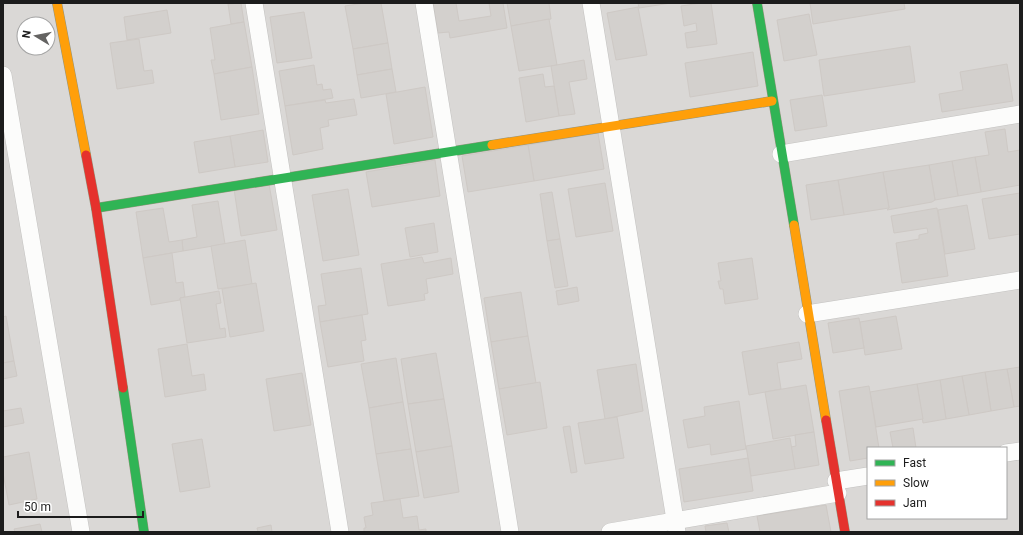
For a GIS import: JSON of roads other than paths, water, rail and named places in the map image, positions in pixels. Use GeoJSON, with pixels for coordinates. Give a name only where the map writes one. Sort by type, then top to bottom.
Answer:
{"type":"FeatureCollection","features":[{"type":"Feature","properties":{"kind":"street"},"geometry":{"type":"LineString","coordinates":[[56,3],[96,208],[144,532]]}},
{"type":"Feature","properties":{"kind":"street"},"geometry":{"type":"LineString","coordinates":[[254,3],[340,532]]}},
{"type":"Feature","properties":{"kind":"street"},"geometry":{"type":"LineString","coordinates":[[424,3],[510,532]]}},
{"type":"Feature","properties":{"kind":"street"},"geometry":{"type":"LineString","coordinates":[[591,3],[676,526]]}},
{"type":"Feature","properties":{"kind":"street"},"geometry":{"type":"LineString","coordinates":[[757,3],[772,101],[845,532]]}},
{"type":"Feature","properties":{"kind":"street"},"geometry":{"type":"LineString","coordinates":[[3,76],[81,532]]}},
{"type":"Feature","properties":{"kind":"street"},"geometry":{"type":"LineString","coordinates":[[96,208],[772,101]]}},
{"type":"Feature","properties":{"kind":"street"},"geometry":{"type":"LineString","coordinates":[[781,154],[1020,114]]}},
{"type":"Feature","properties":{"kind":"street"},"geometry":{"type":"LineString","coordinates":[[808,314],[1020,280]]}},
{"type":"Feature","properties":{"kind":"street"},"geometry":{"type":"LineString","coordinates":[[1007,453],[1020,451]]}},
{"type":"Feature","properties":{"kind":"street"},"geometry":{"type":"LineString","coordinates":[[610,532],[676,526],[837,487],[867,476]]}}]}
